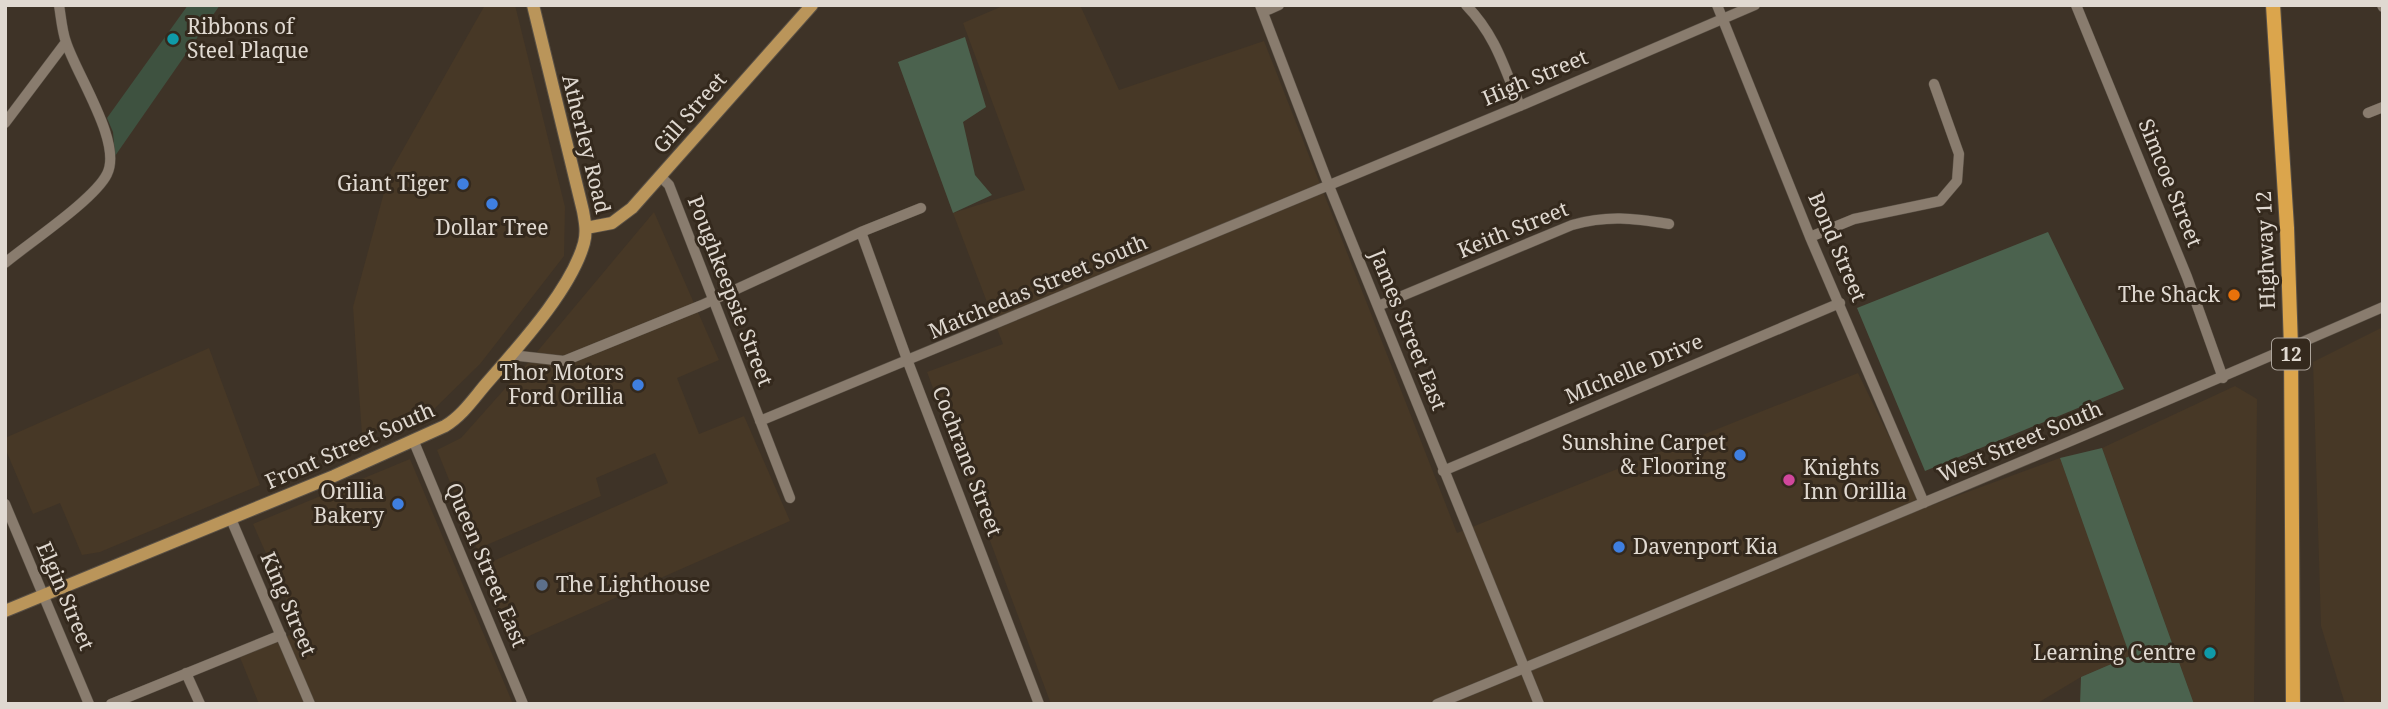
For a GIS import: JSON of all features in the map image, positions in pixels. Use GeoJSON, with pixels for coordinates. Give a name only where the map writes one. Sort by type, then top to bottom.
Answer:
{"type":"FeatureCollection","features":[{"type":"Feature","properties":{"kind":"highway","name":"Highway 12"},"geometry":{"type":"LineString","coordinates":[[2273,5],[2287,228],[2291,347],[2294,704]]}},
{"type":"Feature","properties":{"kind":"main road","name":"Atherley Road"},"geometry":{"type":"LineString","coordinates":[[511,355],[567,282],[584,243],[586,228],[533,5]]}},
{"type":"Feature","properties":{"kind":"main road","name":"Gill Street"},"geometry":{"type":"LineString","coordinates":[[586,228],[616,221],[632,208],[812,5]]}},
{"type":"Feature","properties":{"kind":"main road","name":"Front Street South"},"geometry":{"type":"LineString","coordinates":[[5,611],[414,442],[451,423],[511,355]]}},
{"type":"Feature","properties":{"kind":"street"},"geometry":{"type":"LineString","coordinates":[[5,262],[81,202],[108,172],[110,148],[66,42],[59,5]]}},
{"type":"Feature","properties":{"kind":"street"},"geometry":{"type":"LineString","coordinates":[[1262,8],[1279,5]]}},
{"type":"Feature","properties":{"kind":"street"},"geometry":{"type":"LineString","coordinates":[[1466,5],[1484,23],[1498,49],[1520,106]]}},
{"type":"Feature","properties":{"kind":"street","name":"Bond Street"},"geometry":{"type":"LineString","coordinates":[[1717,5],[1810,237],[1924,503]]}},
{"type":"Feature","properties":{"kind":"street","name":"High Street"},"geometry":{"type":"LineString","coordinates":[[1329,186],[1755,5]]}},
{"type":"Feature","properties":{"kind":"street","name":"Simcoe Street"},"geometry":{"type":"LineString","coordinates":[[2076,5],[2187,277],[2223,378]]}},
{"type":"Feature","properties":{"kind":"street","name":"James Street East"},"geometry":{"type":"LineString","coordinates":[[1262,8],[1329,186],[1539,704]]}},
{"type":"Feature","properties":{"kind":"street"},"geometry":{"type":"LineString","coordinates":[[5,123],[66,42]]}},
{"type":"Feature","properties":{"kind":"street"},"geometry":{"type":"LineString","coordinates":[[1810,237],[1854,219],[1940,201],[1957,181],[1959,154],[1934,84]]}},
{"type":"Feature","properties":{"kind":"street"},"geometry":{"type":"LineString","coordinates":[[2368,113],[2383,107]]}},
{"type":"Feature","properties":{"kind":"street","name":"Poughkeepsie Street"},"geometry":{"type":"LineString","coordinates":[[660,176],[669,185],[790,498]]}},
{"type":"Feature","properties":{"kind":"street","name":"Matchedas Street South"},"geometry":{"type":"LineString","coordinates":[[760,421],[1329,186]]}},
{"type":"Feature","properties":{"kind":"street"},"geometry":{"type":"LineString","coordinates":[[511,355],[564,361],[714,299],[861,232],[921,208]]}},
{"type":"Feature","properties":{"kind":"street","name":"Keith Street"},"geometry":{"type":"LineString","coordinates":[[1378,306],[1585,221],[1620,218],[1668,224]]}},
{"type":"Feature","properties":{"kind":"street","name":"Cochrane Street"},"geometry":{"type":"LineString","coordinates":[[861,232],[1039,704]]}},
{"type":"Feature","properties":{"kind":"street","name":"MIchelle Drive"},"geometry":{"type":"LineString","coordinates":[[1443,471],[1840,303]]}},
{"type":"Feature","properties":{"kind":"street","name":"West Street South"},"geometry":{"type":"LineString","coordinates":[[1437,704],[2223,378],[2383,307]]}},
{"type":"Feature","properties":{"kind":"street","name":"Queen Street East"},"geometry":{"type":"LineString","coordinates":[[414,442],[523,704]]}},
{"type":"Feature","properties":{"kind":"street","name":"Elgin Street"},"geometry":{"type":"LineString","coordinates":[[5,504],[89,704]]}},
{"type":"Feature","properties":{"kind":"street","name":"King Street"},"geometry":{"type":"LineString","coordinates":[[231,519],[310,704]]}},
{"type":"Feature","properties":{"kind":"street"},"geometry":{"type":"LineString","coordinates":[[111,704],[281,635]]}},
{"type":"Feature","properties":{"kind":"street"},"geometry":{"type":"LineString","coordinates":[[186,673],[200,704]]}},
{"type":"Feature","properties":{"kind":"shaded area"},"geometry":{"type":"Polygon","coordinates":[[[485,5],[515,5],[565,207],[564,256],[480,364],[429,414],[362,435],[353,307],[389,174],[485,5]]]}},
{"type":"Feature","properties":{"kind":"shaded area"},"geometry":{"type":"Polygon","coordinates":[[[1005,5],[1080,5],[1119,90],[1264,41],[1457,533],[1858,373],[1924,508],[2060,458],[2131,656],[2081,677],[2036,704],[1051,704],[927,372],[1003,344],[953,213],[1025,190],[963,23],[1005,5]]]}},
{"type":"Feature","properties":{"kind":"shaded area"},"geometry":{"type":"Polygon","coordinates":[[[654,212],[719,360],[677,378],[699,434],[744,416],[790,521],[513,643],[480,567],[668,483],[655,453],[596,478],[601,496],[477,549],[437,450],[461,438],[654,212]]]}},
{"type":"Feature","properties":{"kind":"shaded area"},"geometry":{"type":"Polygon","coordinates":[[[2383,327],[2383,704],[2345,704],[2321,626],[2313,362],[2383,327]]]}},
{"type":"Feature","properties":{"kind":"shaded area"},"geometry":{"type":"Polygon","coordinates":[[[209,348],[260,485],[100,552],[82,555],[60,503],[33,514],[5,448],[5,438],[209,348]]]}},
{"type":"Feature","properties":{"kind":"shaded area"},"geometry":{"type":"Polygon","coordinates":[[[2235,386],[2257,399],[2254,704],[2194,704],[2102,448],[2235,386]]]}},
{"type":"Feature","properties":{"kind":"shaded area"},"geometry":{"type":"Polygon","coordinates":[[[410,459],[513,704],[259,704],[239,655],[300,631],[253,524],[410,459]]]}},
{"type":"Feature","properties":{"kind":"green space"},"geometry":{"type":"Polygon","coordinates":[[[188,5],[220,5],[115,156],[113,132],[107,118],[188,5]]]}},
{"type":"Feature","properties":{"kind":"green space"},"geometry":{"type":"Polygon","coordinates":[[[965,37],[986,107],[963,122],[975,175],[992,195],[953,213],[898,62],[965,37]]]}},
{"type":"Feature","properties":{"kind":"green space"},"geometry":{"type":"Polygon","coordinates":[[[2048,232],[2124,389],[1925,471],[1857,308],[2048,232]]]}},
{"type":"Feature","properties":{"kind":"green space"},"geometry":{"type":"Polygon","coordinates":[[[2102,448],[2194,704],[2080,704],[2081,677],[2130,656],[2060,458],[2102,448]]]}},
{"type":"Feature","properties":{"kind":"place","name":"Ribbons of Steel Plaque"},"geometry":{"type":"Point","coordinates":[173,39]}},
{"type":"Feature","properties":{"kind":"place","name":"Giant Tiger"},"geometry":{"type":"Point","coordinates":[463,184]}},
{"type":"Feature","properties":{"kind":"place","name":"Dollar Tree"},"geometry":{"type":"Point","coordinates":[492,204]}},
{"type":"Feature","properties":{"kind":"place","name":"The Shack"},"geometry":{"type":"Point","coordinates":[2234,295]}},
{"type":"Feature","properties":{"kind":"place","name":"Thor Motors Ford Orillia"},"geometry":{"type":"Point","coordinates":[638,385]}},
{"type":"Feature","properties":{"kind":"place","name":"Sunshine Carpet & Flooring"},"geometry":{"type":"Point","coordinates":[1740,455]}},
{"type":"Feature","properties":{"kind":"place","name":"Knights Inn Orillia"},"geometry":{"type":"Point","coordinates":[1789,480]}},
{"type":"Feature","properties":{"kind":"place","name":"Orillia Bakery"},"geometry":{"type":"Point","coordinates":[398,504]}},
{"type":"Feature","properties":{"kind":"place","name":"Davenport Kia"},"geometry":{"type":"Point","coordinates":[1619,547]}},
{"type":"Feature","properties":{"kind":"place","name":"The Lighthouse"},"geometry":{"type":"Point","coordinates":[542,585]}},
{"type":"Feature","properties":{"kind":"place","name":"Learning Centre"},"geometry":{"type":"Point","coordinates":[2210,653]}}]}
